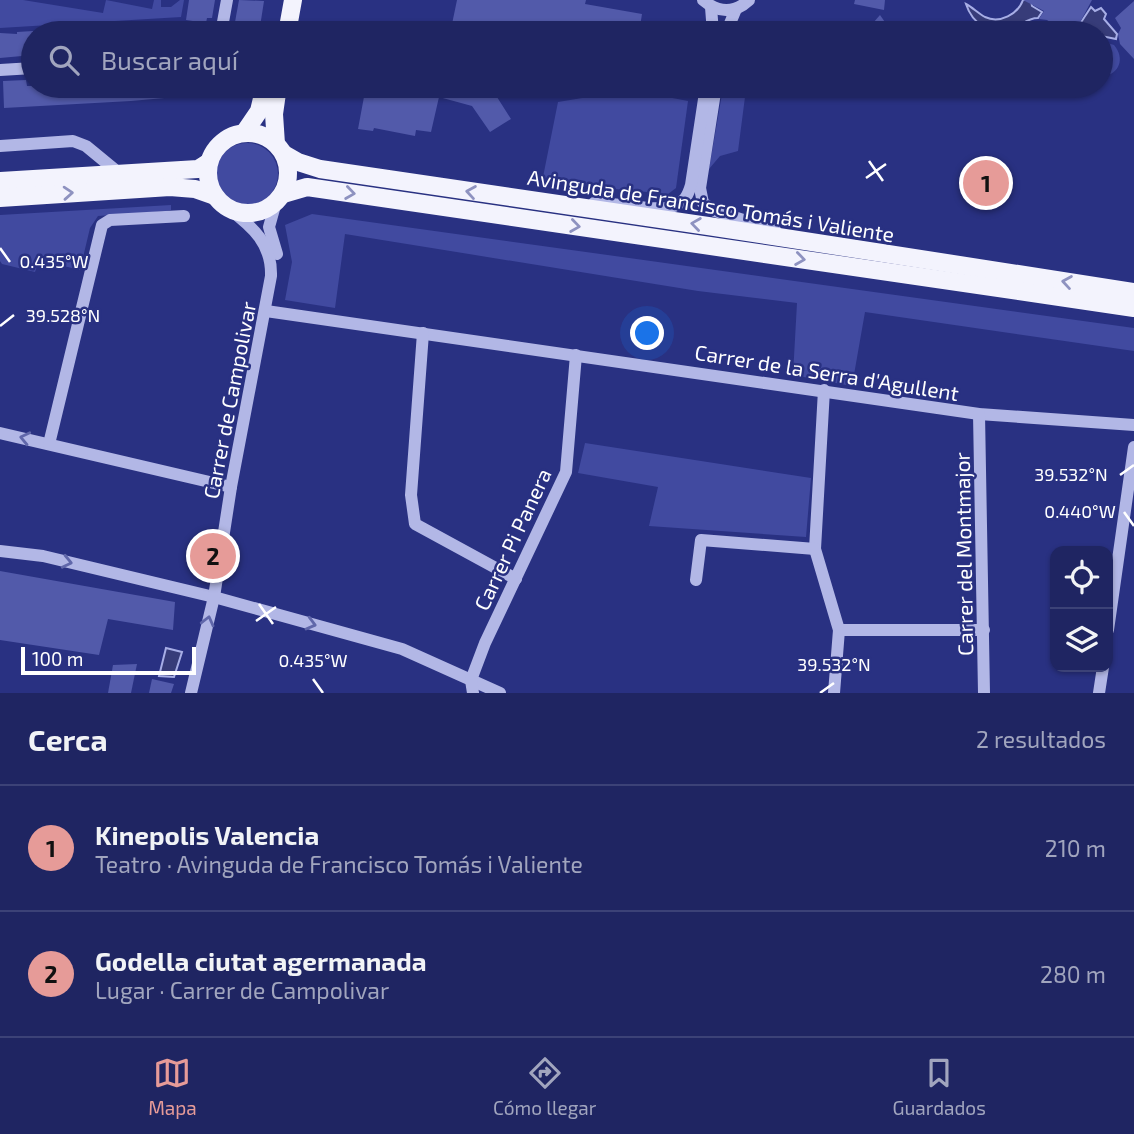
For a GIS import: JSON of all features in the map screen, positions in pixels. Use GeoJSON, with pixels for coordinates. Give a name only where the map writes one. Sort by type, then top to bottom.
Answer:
{"type":"FeatureCollection","features":[{"type":"Feature","properties":{"kind":"main road"},"geometry":{"type":"LineString","coordinates":[[278,21],[282,0]]}},
{"type":"Feature","properties":{"kind":"main road"},"geometry":{"type":"LineString","coordinates":[[289,21],[293,0]]}},
{"type":"Feature","properties":{"kind":"main road"},"geometry":{"type":"LineString","coordinates":[[244,133],[259,111],[262,98]]}},
{"type":"Feature","properties":{"kind":"main road"},"geometry":{"type":"LineString","coordinates":[[0,198],[170,187],[215,196],[229,209],[241,213],[254,214],[266,210],[280,198],[288,181],[288,167],[280,149],[274,114],[277,98]]}},
{"type":"Feature","properties":{"kind":"main road"},"geometry":{"type":"LineString","coordinates":[[0,181],[198,169],[209,162],[222,143],[232,136],[244,133],[267,137],[280,149]]}},
{"type":"Feature","properties":{"kind":"main road","name":"Avinguda de Francisco Tomás i Valiente"},"geometry":{"type":"LineString","coordinates":[[280,149],[298,162],[320,169],[1134,292]]}},
{"type":"Feature","properties":{"kind":"main road"},"geometry":{"type":"LineString","coordinates":[[209,162],[208,175],[215,196]]}},
{"type":"Feature","properties":{"kind":"main road","name":"Avinguda de Francisco Tomás i Valiente"},"geometry":{"type":"LineString","coordinates":[[280,198],[307,187],[1134,308]]}},
{"type":"Feature","properties":{"kind":"street"},"geometry":{"type":"LineString","coordinates":[[223,21],[227,0]]}},
{"type":"Feature","properties":{"kind":"street"},"geometry":{"type":"LineString","coordinates":[[295,21],[299,0]]}},
{"type":"Feature","properties":{"kind":"street"},"geometry":{"type":"LineString","coordinates":[[707,4],[724,11],[736,9],[749,0]]}},
{"type":"Feature","properties":{"kind":"street"},"geometry":{"type":"LineString","coordinates":[[731,21],[736,9]]}},
{"type":"Feature","properties":{"kind":"street"},"geometry":{"type":"LineString","coordinates":[[0,70],[21,69]]}},
{"type":"Feature","properties":{"kind":"street"},"geometry":{"type":"LineString","coordinates":[[556,205],[613,202],[663,209],[676,206],[686,198],[691,185],[704,98]]}},
{"type":"Feature","properties":{"kind":"street"},"geometry":{"type":"LineString","coordinates":[[714,98],[700,188],[703,203],[715,211],[822,245]]}},
{"type":"Feature","properties":{"kind":"street"},"geometry":{"type":"LineString","coordinates":[[0,146],[73,141],[86,146],[120,174]]}},
{"type":"Feature","properties":{"kind":"street","name":"Carrer de Campolivar"},"geometry":{"type":"LineString","coordinates":[[269,290],[279,266],[269,227],[280,198]]}},
{"type":"Feature","properties":{"kind":"street","name":"Carrer de Campolivar"},"geometry":{"type":"LineString","coordinates":[[191,693],[214,597],[266,311],[271,267],[263,241],[248,223],[229,209]]}},
{"type":"Feature","properties":{"kind":"street"},"geometry":{"type":"LineString","coordinates":[[50,444],[102,225],[110,220],[184,216]]}},
{"type":"Feature","properties":{"kind":"street","name":"Carrer de la Serra d'Agullent"},"geometry":{"type":"LineString","coordinates":[[266,311],[979,414],[1134,425]]}},
{"type":"Feature","properties":{"kind":"street"},"geometry":{"type":"LineString","coordinates":[[423,332],[411,495],[415,524],[516,579]]}},
{"type":"Feature","properties":{"kind":"street","name":"Carrer Pi Panera"},"geometry":{"type":"LineString","coordinates":[[472,686],[485,643],[566,472],[576,355]]}},
{"type":"Feature","properties":{"kind":"street"},"geometry":{"type":"LineString","coordinates":[[824,390],[815,549],[839,630],[836,693]]}},
{"type":"Feature","properties":{"kind":"street","name":"Carrer del Montmajor"},"geometry":{"type":"LineString","coordinates":[[979,414],[984,693]]}},
{"type":"Feature","properties":{"kind":"street"},"geometry":{"type":"LineString","coordinates":[[0,433],[232,487]]}},
{"type":"Feature","properties":{"kind":"street"},"geometry":{"type":"LineString","coordinates":[[1111,609],[1134,447]]}},
{"type":"Feature","properties":{"kind":"street"},"geometry":{"type":"LineString","coordinates":[[696,580],[701,540],[815,549]]}},
{"type":"Feature","properties":{"kind":"street"},"geometry":{"type":"LineString","coordinates":[[0,551],[43,556],[214,597],[402,649],[472,686],[500,693]]}},
{"type":"Feature","properties":{"kind":"street"},"geometry":{"type":"LineString","coordinates":[[839,630],[984,630]]}},
{"type":"Feature","properties":{"kind":"street"},"geometry":{"type":"LineString","coordinates":[[1099,693],[1101,672]]}},
{"type":"Feature","properties":{"kind":"shaded area"},"geometry":{"type":"Polygon","coordinates":[[[0,0],[23,0],[103,13],[106,0],[152,9],[154,0],[161,0],[161,7],[171,7],[184,0],[181,17],[115,21],[21,21],[21,27],[0,28],[0,0]]]}},
{"type":"Feature","properties":{"kind":"shaded area"},"geometry":{"type":"Polygon","coordinates":[[[1023,0],[1031,0],[1032,6],[1042,12],[1038,18],[1027,21],[977,21],[966,4],[991,19],[1008,16],[1023,0]]]}},
{"type":"Feature","properties":{"kind":"shaded area"},"geometry":{"type":"Polygon","coordinates":[[[1091,7],[1095,11],[1101,8],[1106,14],[1106,21],[1082,21],[1091,7]]]}},
{"type":"Feature","properties":{"kind":"shaded area"},"geometry":{"type":"Polygon","coordinates":[[[1113,45],[1120,60],[1113,73],[1113,45]]]}},
{"type":"Feature","properties":{"kind":"shaded area"},"geometry":{"type":"Polygon","coordinates":[[[582,98],[672,98],[688,101],[676,188],[668,194],[542,182],[558,102],[582,98]]]}},
{"type":"Feature","properties":{"kind":"shaded area"},"geometry":{"type":"Polygon","coordinates":[[[721,98],[745,98],[738,151],[720,156],[709,169],[721,98]]]}},
{"type":"Feature","properties":{"kind":"shaded area"},"geometry":{"type":"Polygon","coordinates":[[[241,143],[253,143],[269,152],[276,162],[276,186],[269,196],[253,205],[241,205],[230,200],[221,191],[216,180],[216,168],[221,157],[230,148],[241,143]]]}},
{"type":"Feature","properties":{"kind":"shaded area"},"geometry":{"type":"Polygon","coordinates":[[[171,205],[171,210],[166,211],[98,216],[90,228],[80,270],[39,260],[35,272],[2,264],[0,261],[0,215],[171,205]]]}},
{"type":"Feature","properties":{"kind":"shaded area"},"geometry":{"type":"Polygon","coordinates":[[[312,214],[1134,328],[1134,351],[865,312],[852,386],[793,375],[797,303],[698,291],[345,234],[335,308],[285,300],[292,262],[285,225],[312,214]]]}},
{"type":"Feature","properties":{"kind":"shaded area"},"geometry":{"type":"Polygon","coordinates":[[[585,443],[811,478],[806,537],[649,526],[658,487],[578,473],[585,443]]]}},
{"type":"Feature","properties":{"kind":"shaded area"},"geometry":{"type":"Polygon","coordinates":[[[166,648],[182,652],[174,677],[159,676],[166,648]]]}},
{"type":"Feature","properties":{"kind":"building"},"geometry":{"type":"Polygon","coordinates":[[[189,0],[215,0],[212,18],[207,18],[206,21],[186,20],[189,0]]]}},
{"type":"Feature","properties":{"kind":"building"},"geometry":{"type":"Polygon","coordinates":[[[239,0],[264,1],[261,21],[235,21],[239,0]]]}},
{"type":"Feature","properties":{"kind":"building"},"geometry":{"type":"Polygon","coordinates":[[[457,0],[586,0],[585,4],[642,14],[641,21],[453,21],[457,0]]]}},
{"type":"Feature","properties":{"kind":"building"},"geometry":{"type":"Polygon","coordinates":[[[855,0],[885,0],[884,10],[854,4],[855,0]]]}},
{"type":"Feature","properties":{"kind":"building"},"geometry":{"type":"Polygon","coordinates":[[[1023,0],[1092,0],[1081,21],[1039,19],[1044,11],[1023,0]]]}},
{"type":"Feature","properties":{"kind":"building"},"geometry":{"type":"Polygon","coordinates":[[[1134,1],[1134,59],[1120,44],[1118,34],[1121,28],[1115,18],[1134,1]]]}},
{"type":"Feature","properties":{"kind":"building"},"geometry":{"type":"Polygon","coordinates":[[[21,32],[21,56],[0,58],[0,33],[21,32]]]}},
{"type":"Feature","properties":{"kind":"building"},"geometry":{"type":"Polygon","coordinates":[[[21,80],[21,98],[164,98],[4,108],[3,81],[21,80]]]}},
{"type":"Feature","properties":{"kind":"building"},"geometry":{"type":"Polygon","coordinates":[[[364,98],[439,98],[431,132],[416,130],[415,136],[374,128],[373,131],[358,129],[364,98]]]}},
{"type":"Feature","properties":{"kind":"building"},"geometry":{"type":"Polygon","coordinates":[[[443,98],[498,98],[511,119],[490,132],[472,106],[443,98]]]}},
{"type":"Feature","properties":{"kind":"building"},"geometry":{"type":"Polygon","coordinates":[[[0,571],[175,602],[173,630],[108,619],[99,655],[0,640],[0,571]]]}},
{"type":"Feature","properties":{"kind":"building"},"geometry":{"type":"Polygon","coordinates":[[[137,664],[131,693],[108,693],[113,665],[137,664]]]}},
{"type":"Feature","properties":{"kind":"building"},"geometry":{"type":"Polygon","coordinates":[[[152,679],[174,684],[171,693],[149,693],[152,679]]]}},
{"type":"Feature","properties":{"kind":"place","name":"Kinepolis Valencia"},"geometry":{"type":"Point","coordinates":[986,183]}},
{"type":"Feature","properties":{"kind":"place","name":"Godella ciutat agermanada"},"geometry":{"type":"Point","coordinates":[213,556]}}]}
